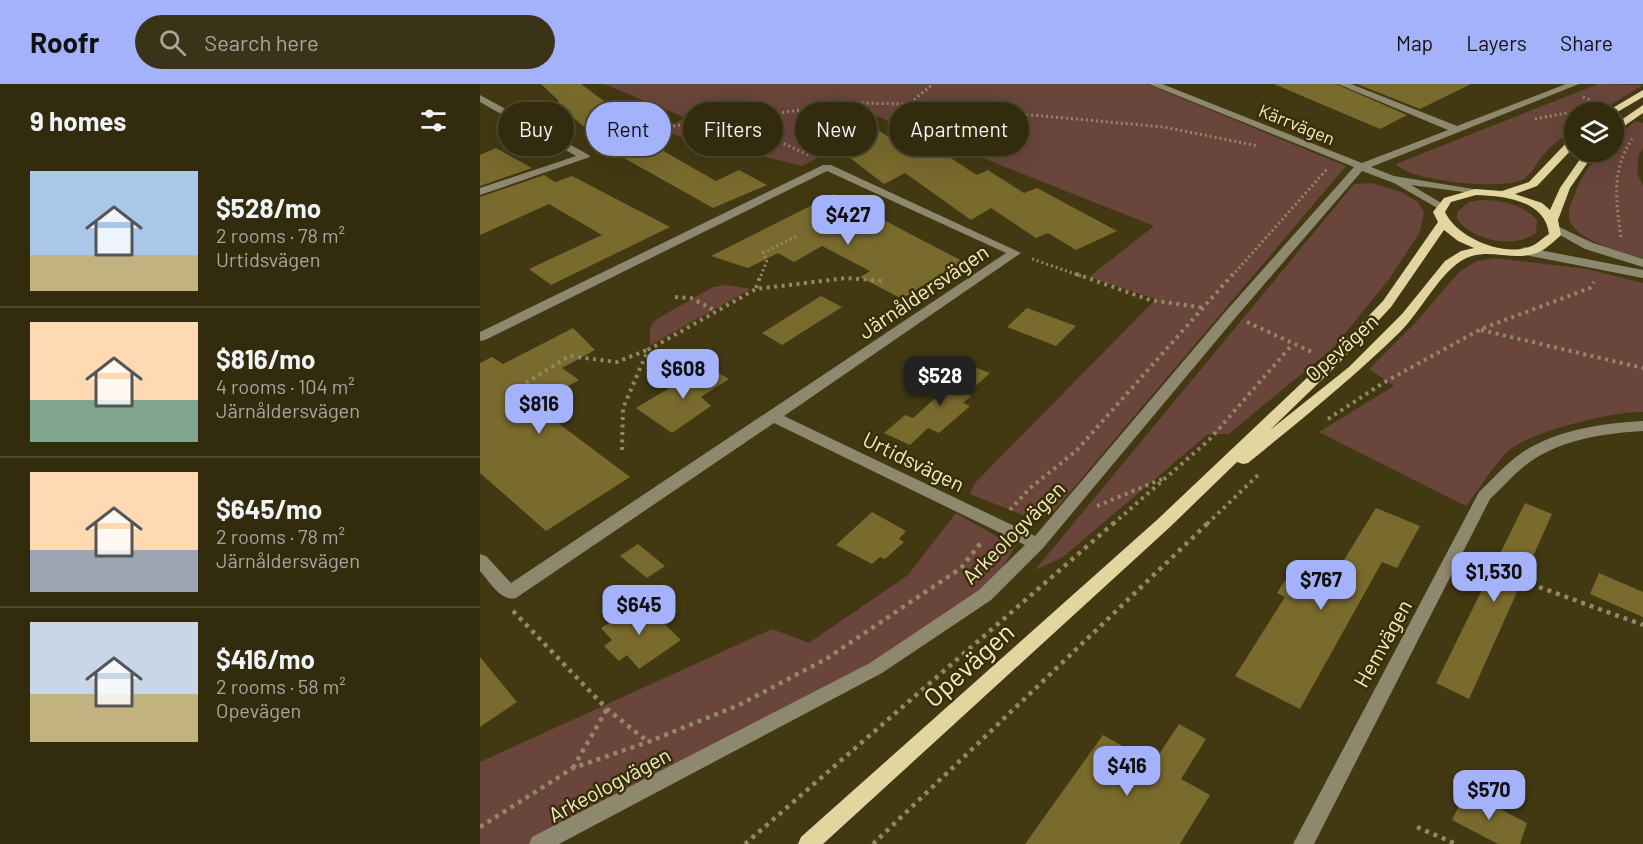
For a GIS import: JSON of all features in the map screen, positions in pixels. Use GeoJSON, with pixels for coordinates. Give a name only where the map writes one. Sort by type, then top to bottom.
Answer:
{"type":"FeatureCollection","features":[{"type":"Feature","properties":{"kind":"main road"},"geometry":{"type":"LineString","coordinates":[[1624,104],[1643,93]]}},
{"type":"Feature","properties":{"kind":"main road"},"geometry":{"type":"LineString","coordinates":[[1624,122],[1643,108]]}},
{"type":"Feature","properties":{"kind":"main road"},"geometry":{"type":"LineString","coordinates":[[1504,194],[1533,184],[1564,152]]}},
{"type":"Feature","properties":{"kind":"main road"},"geometry":{"type":"LineString","coordinates":[[1554,224],[1535,205],[1504,194],[1475,192],[1459,194],[1447,199],[1439,206],[1438,215],[1442,224],[1463,240],[1487,248],[1524,251],[1549,242],[1555,235],[1554,224],[1565,188],[1583,162]]}},
{"type":"Feature","properties":{"kind":"main road","name":"Opevägen"},"geometry":{"type":"LineString","coordinates":[[808,844],[1164,523],[1333,361],[1387,304],[1442,224]]}},
{"type":"Feature","properties":{"kind":"main road","name":"Opevägen"},"geometry":{"type":"LineString","coordinates":[[1164,523],[1354,370],[1407,317],[1449,264],[1465,254],[1487,248]]}},
{"type":"Feature","properties":{"kind":"street","name":"Kärrvägen"},"geometry":{"type":"LineString","coordinates":[[1154,84],[1359,168],[1392,179]]}},
{"type":"Feature","properties":{"kind":"street"},"geometry":{"type":"LineString","coordinates":[[1343,84],[1457,130]]}},
{"type":"Feature","properties":{"kind":"street"},"geometry":{"type":"LineString","coordinates":[[1359,168],[1574,84]]}},
{"type":"Feature","properties":{"kind":"street"},"geometry":{"type":"LineString","coordinates":[[480,98],[585,157]]}},
{"type":"Feature","properties":{"kind":"street"},"geometry":{"type":"LineString","coordinates":[[480,192],[585,157]]}},
{"type":"Feature","properties":{"kind":"street"},"geometry":{"type":"LineString","coordinates":[[480,337],[827,166]]}},
{"type":"Feature","properties":{"kind":"street","name":"Järnåldersvägen"},"geometry":{"type":"LineString","coordinates":[[827,166],[1015,253]]}},
{"type":"Feature","properties":{"kind":"street","name":"Arkeologvägen"},"geometry":{"type":"LineString","coordinates":[[539,844],[876,668],[984,595],[1038,544],[1231,314],[1359,168]]}},
{"type":"Feature","properties":{"kind":"street"},"geometry":{"type":"LineString","coordinates":[[1392,179],[1475,192]]}},
{"type":"Feature","properties":{"kind":"street"},"geometry":{"type":"LineString","coordinates":[[1392,179],[1439,206]]}},
{"type":"Feature","properties":{"kind":"street"},"geometry":{"type":"LineString","coordinates":[[1554,224],[1612,254],[1643,263]]}},
{"type":"Feature","properties":{"kind":"street"},"geometry":{"type":"LineString","coordinates":[[1524,251],[1643,274]]}},
{"type":"Feature","properties":{"kind":"street","name":"Järnåldersvägen"},"geometry":{"type":"LineString","coordinates":[[510,593],[1015,253]]}},
{"type":"Feature","properties":{"kind":"street","name":"Urtidsvägen"},"geometry":{"type":"LineString","coordinates":[[772,416],[1038,544]]}},
{"type":"Feature","properties":{"kind":"street","name":"Hemvägen"},"geometry":{"type":"LineString","coordinates":[[1303,844],[1484,496],[1524,459],[1578,435],[1627,426],[1643,426]]}},
{"type":"Feature","properties":{"kind":"street"},"geometry":{"type":"LineString","coordinates":[[480,560],[510,593]]}},
{"type":"Feature","properties":{"kind":"path"},"geometry":{"type":"LineString","coordinates":[[912,102],[933,84]]}},
{"type":"Feature","properties":{"kind":"path"},"geometry":{"type":"LineString","coordinates":[[783,112],[858,102],[889,103]]}},
{"type":"Feature","properties":{"kind":"path"},"geometry":{"type":"LineString","coordinates":[[1029,115],[1164,127],[1263,147]]}},
{"type":"Feature","properties":{"kind":"path"},"geometry":{"type":"LineString","coordinates":[[585,157],[641,133],[683,125]]}},
{"type":"Feature","properties":{"kind":"path"},"geometry":{"type":"LineString","coordinates":[[1612,254],[1621,237],[1613,199],[1616,166],[1636,135]]}},
{"type":"Feature","properties":{"kind":"path"},"geometry":{"type":"LineString","coordinates":[[783,144],[827,166]]}},
{"type":"Feature","properties":{"kind":"path"},"geometry":{"type":"LineString","coordinates":[[480,827],[573,768],[648,742],[739,705],[826,659],[961,568],[996,524],[1029,489],[1076,451],[1205,308],[1320,175],[1340,159]]}},
{"type":"Feature","properties":{"kind":"path"},"geometry":{"type":"LineString","coordinates":[[756,289],[766,260],[763,252],[797,236]]}},
{"type":"Feature","properties":{"kind":"path"},"geometry":{"type":"LineString","coordinates":[[1015,253],[1150,300],[1231,314],[1292,345],[1333,361]]}},
{"type":"Feature","properties":{"kind":"path"},"geometry":{"type":"LineString","coordinates":[[1321,423],[1383,383],[1481,329],[1590,288],[1603,266]]}},
{"type":"Feature","properties":{"kind":"path"},"geometry":{"type":"LineString","coordinates":[[526,383],[569,356],[617,362],[648,350],[756,289],[847,278],[883,281]]}},
{"type":"Feature","properties":{"kind":"path"},"geometry":{"type":"LineString","coordinates":[[675,297],[691,298],[716,311]]}},
{"type":"Feature","properties":{"kind":"path"},"geometry":{"type":"LineString","coordinates":[[1481,329],[1643,368]]}},
{"type":"Feature","properties":{"kind":"path"},"geometry":{"type":"LineString","coordinates":[[745,844],[1209,440],[1292,345]]}},
{"type":"Feature","properties":{"kind":"path"},"geometry":{"type":"LineString","coordinates":[[622,450],[623,408],[648,350]]}},
{"type":"Feature","properties":{"kind":"path"},"geometry":{"type":"LineString","coordinates":[[1354,370],[1383,383]]}},
{"type":"Feature","properties":{"kind":"path"},"geometry":{"type":"LineString","coordinates":[[873,844],[1268,467]]}},
{"type":"Feature","properties":{"kind":"path"},"geometry":{"type":"LineString","coordinates":[[1059,519],[1166,478]]}},
{"type":"Feature","properties":{"kind":"path"},"geometry":{"type":"LineString","coordinates":[[1539,587],[1643,625]]}},
{"type":"Feature","properties":{"kind":"path"},"geometry":{"type":"LineString","coordinates":[[510,593],[509,607],[607,710],[648,742]]}},
{"type":"Feature","properties":{"kind":"path"},"geometry":{"type":"LineString","coordinates":[[573,768],[607,710]]}},
{"type":"Feature","properties":{"kind":"path"},"geometry":{"type":"LineString","coordinates":[[1418,826],[1456,844]]}},
{"type":"Feature","properties":{"kind":"shaded area"},"geometry":{"type":"Polygon","coordinates":[[[604,84],[1147,84],[1346,166],[1054,511],[1038,521],[970,494],[975,483],[1156,299],[1089,277],[1154,226],[977,156],[1029,156],[1029,102],[889,102],[889,121],[877,116],[877,102],[795,102],[795,156],[820,156],[802,166],[761,156],[783,156],[783,102],[683,102],[683,117],[671,112],[671,102],[647,102],[604,84]]]}},
{"type":"Feature","properties":{"kind":"shaded area"},"geometry":{"type":"Polygon","coordinates":[[[1598,84],[1643,85],[1615,102],[1564,102],[1564,136],[1541,157],[1524,179],[1498,184],[1457,182],[1418,175],[1396,164],[1598,84]]]}},
{"type":"Feature","properties":{"kind":"shaded area"},"geometry":{"type":"Polygon","coordinates":[[[683,119],[683,137],[671,134],[671,125],[683,119]]]}},
{"type":"Feature","properties":{"kind":"shaded area"},"geometry":{"type":"Polygon","coordinates":[[[1635,121],[1643,123],[1643,148],[1639,154],[1637,173],[1643,186],[1643,258],[1610,248],[1585,237],[1570,221],[1570,205],[1579,183],[1593,162],[1624,162],[1624,131],[1635,121]]]}},
{"type":"Feature","properties":{"kind":"shaded area"},"geometry":{"type":"Polygon","coordinates":[[[1372,183],[1401,192],[1418,202],[1424,212],[1420,232],[1390,278],[1334,347],[1229,434],[1208,434],[1063,557],[1035,570],[1354,184],[1372,183]]]}},
{"type":"Feature","properties":{"kind":"shaded area"},"geometry":{"type":"Polygon","coordinates":[[[1480,200],[1504,202],[1525,210],[1537,220],[1536,233],[1517,241],[1506,241],[1494,240],[1473,233],[1457,219],[1457,212],[1469,202],[1480,200]]]}},
{"type":"Feature","properties":{"kind":"shaded area"},"geometry":{"type":"Polygon","coordinates":[[[1495,258],[1587,269],[1643,283],[1643,412],[1612,415],[1571,424],[1516,445],[1490,472],[1466,506],[1319,432],[1394,386],[1369,369],[1417,321],[1459,272],[1477,261],[1495,258]]]}},
{"type":"Feature","properties":{"kind":"shaded area"},"geometry":{"type":"Polygon","coordinates":[[[727,285],[751,289],[650,345],[651,328],[657,319],[713,287],[727,285]]]}},
{"type":"Feature","properties":{"kind":"shaded area"},"geometry":{"type":"Polygon","coordinates":[[[956,513],[1015,547],[985,595],[876,668],[539,844],[480,844],[480,762],[772,629],[809,643],[908,575],[956,513]]]}},
{"type":"Feature","properties":{"kind":"building"},"geometry":{"type":"Polygon","coordinates":[[[541,84],[581,84],[605,102],[586,102],[586,128],[574,118],[574,102],[559,101],[541,84]]]}},
{"type":"Feature","properties":{"kind":"building"},"geometry":{"type":"Polygon","coordinates":[[[1274,84],[1336,84],[1407,115],[1380,129],[1274,84]]]}},
{"type":"Feature","properties":{"kind":"building"},"geometry":{"type":"Polygon","coordinates":[[[1357,84],[1471,84],[1420,109],[1357,84]]]}},
{"type":"Feature","properties":{"kind":"building"},"geometry":{"type":"Polygon","coordinates":[[[877,129],[889,137],[889,156],[948,156],[977,175],[988,170],[1024,193],[1037,188],[1117,231],[1076,250],[1048,233],[1036,238],[991,208],[971,220],[905,173],[884,184],[847,156],[877,156],[877,129]]]}},
{"type":"Feature","properties":{"kind":"building"},"geometry":{"type":"Polygon","coordinates":[[[496,148],[498,156],[510,156],[532,168],[480,186],[480,155],[496,148]]]}},
{"type":"Feature","properties":{"kind":"building"},"geometry":{"type":"Polygon","coordinates":[[[671,155],[716,181],[739,170],[767,185],[713,208],[620,156],[671,155]]]}},
{"type":"Feature","properties":{"kind":"building"},"geometry":{"type":"Polygon","coordinates":[[[544,175],[555,182],[572,176],[670,227],[551,285],[529,269],[602,235],[549,204],[480,235],[480,197],[544,175]]]}},
{"type":"Feature","properties":{"kind":"building"},"geometry":{"type":"Polygon","coordinates":[[[834,194],[962,261],[902,299],[860,277],[870,271],[822,246],[794,262],[778,253],[748,268],[711,256],[834,194]]]}},
{"type":"Feature","properties":{"kind":"building"},"geometry":{"type":"Polygon","coordinates":[[[821,296],[842,307],[782,345],[762,333],[821,296]]]}},
{"type":"Feature","properties":{"kind":"building"},"geometry":{"type":"Polygon","coordinates":[[[1027,308],[1076,326],[1056,346],[1007,327],[1027,308]]]}},
{"type":"Feature","properties":{"kind":"building"},"geometry":{"type":"Polygon","coordinates":[[[573,328],[595,350],[562,368],[579,380],[534,405],[630,477],[546,531],[480,473],[480,363],[492,357],[503,364],[573,328]]]}},
{"type":"Feature","properties":{"kind":"building"},"geometry":{"type":"Polygon","coordinates":[[[965,364],[990,373],[967,394],[971,396],[963,403],[970,406],[939,433],[928,428],[910,445],[884,433],[905,415],[913,418],[948,387],[942,384],[965,364]]]}},
{"type":"Feature","properties":{"kind":"building"},"geometry":{"type":"Polygon","coordinates":[[[706,366],[729,379],[701,397],[711,406],[672,433],[636,408],[706,366]]]}},
{"type":"Feature","properties":{"kind":"building"},"geometry":{"type":"Polygon","coordinates":[[[1525,503],[1552,514],[1469,699],[1436,683],[1525,503]]]}},
{"type":"Feature","properties":{"kind":"building"},"geometry":{"type":"Polygon","coordinates":[[[1376,508],[1420,526],[1397,568],[1382,562],[1300,709],[1235,676],[1285,597],[1277,593],[1298,560],[1334,576],[1376,508]]]}},
{"type":"Feature","properties":{"kind":"building"},"geometry":{"type":"Polygon","coordinates":[[[872,512],[906,531],[899,539],[904,542],[885,559],[880,557],[872,564],[836,545],[872,512]]]}},
{"type":"Feature","properties":{"kind":"building"},"geometry":{"type":"Polygon","coordinates":[[[638,544],[665,566],[647,578],[620,556],[638,544]]]}},
{"type":"Feature","properties":{"kind":"building"},"geometry":{"type":"Polygon","coordinates":[[[1599,573],[1643,592],[1643,617],[1590,594],[1599,573]]]}},
{"type":"Feature","properties":{"kind":"building"},"geometry":{"type":"Polygon","coordinates":[[[642,602],[681,640],[639,669],[627,655],[619,661],[604,646],[612,640],[601,628],[642,602]]]}},
{"type":"Feature","properties":{"kind":"building"},"geometry":{"type":"Polygon","coordinates":[[[480,657],[517,702],[480,727],[480,657]]]}},
{"type":"Feature","properties":{"kind":"building"},"geometry":{"type":"Polygon","coordinates":[[[1179,724],[1206,739],[1181,779],[1210,795],[1180,844],[1025,844],[1103,735],[1153,763],[1179,724]]]}},
{"type":"Feature","properties":{"kind":"building"},"geometry":{"type":"Polygon","coordinates":[[[1466,791],[1527,823],[1520,844],[1498,844],[1452,820],[1466,791]]]}}]}
